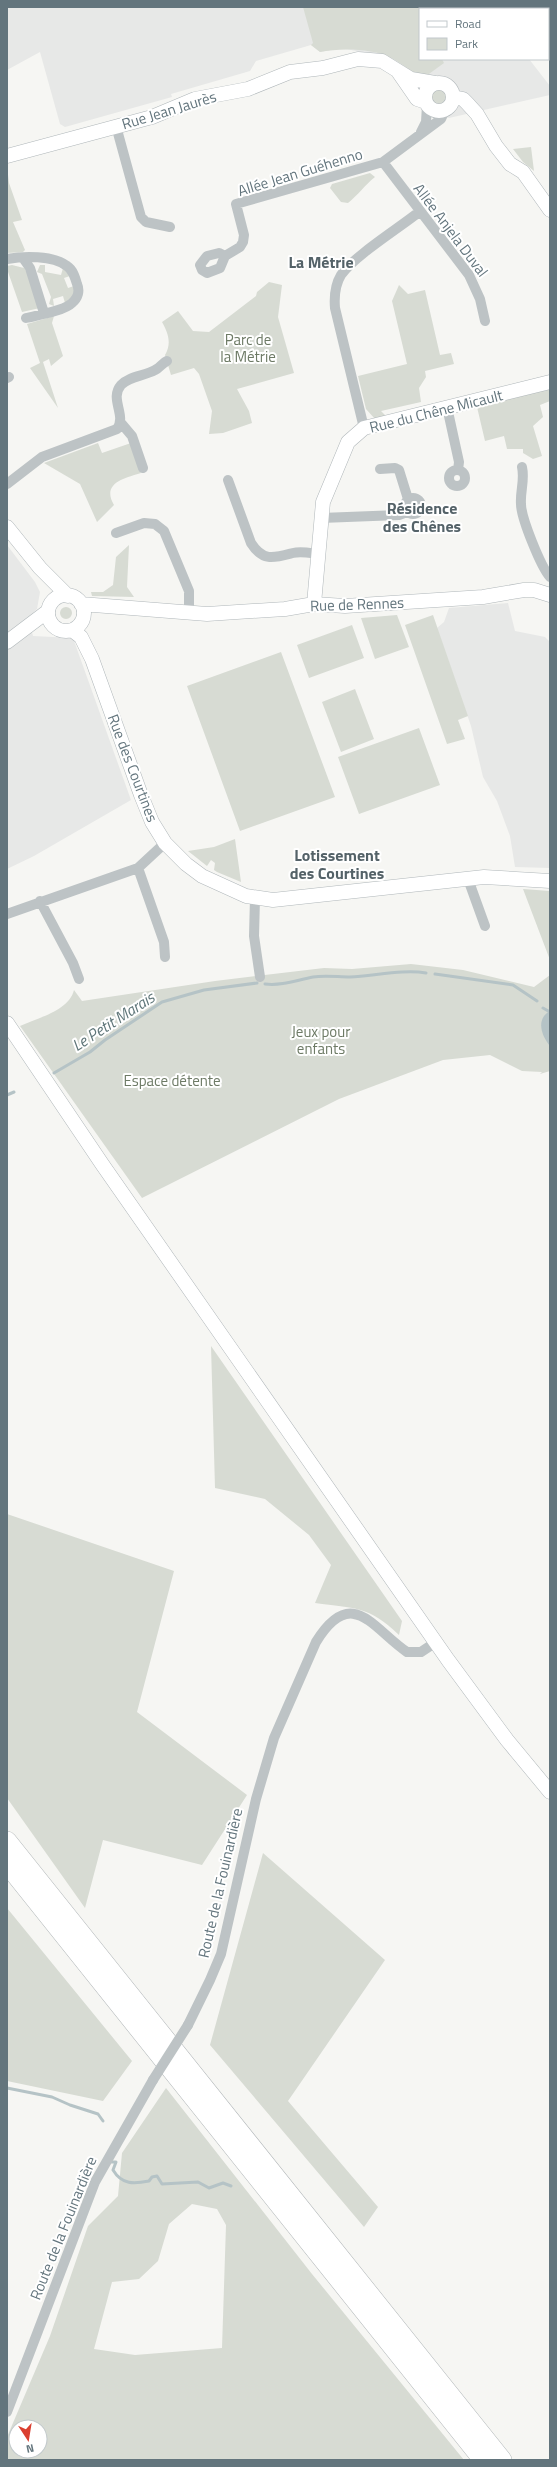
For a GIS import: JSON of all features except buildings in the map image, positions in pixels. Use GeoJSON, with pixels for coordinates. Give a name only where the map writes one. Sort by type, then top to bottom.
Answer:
{"type":"FeatureCollection","features":[{"type":"Feature","properties":{"kind":"highway"},"geometry":{"type":"LineString","coordinates":[[7,1841],[502,2460]]}},
{"type":"Feature","properties":{"kind":"highway"},"geometry":{"type":"LineString","coordinates":[[7,1864],[483,2460]]}},
{"type":"Feature","properties":{"kind":"street","name":"Rue Jean Jaurès"},"geometry":{"type":"LineString","coordinates":[[7,156],[161,114],[195,99],[256,87],[298,70],[323,68],[366,58],[382,61],[419,82],[435,83]]}},
{"type":"Feature","properties":{"kind":"street","name":"Rue Jean Jaurès"},"geometry":{"type":"LineString","coordinates":[[398,71],[417,99],[426,104]]}},
{"type":"Feature","properties":{"kind":"street"},"geometry":{"type":"LineString","coordinates":[[421,132],[426,122],[425,92],[435,83],[446,85],[451,91],[448,105]]}},
{"type":"Feature","properties":{"kind":"street"},"geometry":{"type":"LineString","coordinates":[[426,104],[437,111],[462,99],[481,120],[496,146],[510,164],[523,172],[550,210]]}},
{"type":"Feature","properties":{"kind":"street","name":"Allée Jean Guéhenno"},"geometry":{"type":"LineString","coordinates":[[225,256],[240,247],[244,242],[244,235],[236,204],[382,162],[421,132],[441,119],[448,105]]}},
{"type":"Feature","properties":{"kind":"street"},"geometry":{"type":"LineString","coordinates":[[116,126],[141,217],[146,222],[170,227]]}},
{"type":"Feature","properties":{"kind":"street","name":"Allée Anjela Duval"},"geometry":{"type":"LineString","coordinates":[[382,162],[469,275],[480,299],[485,321]]}},
{"type":"Feature","properties":{"kind":"street"},"geometry":{"type":"LineString","coordinates":[[364,428],[335,308],[336,288],[341,275],[352,264],[419,212]]}},
{"type":"Feature","properties":{"kind":"street"},"geometry":{"type":"LineString","coordinates":[[7,259],[23,258],[60,262],[73,273],[78,288],[78,294],[73,303],[67,307],[26,318]]}},
{"type":"Feature","properties":{"kind":"street"},"geometry":{"type":"LineString","coordinates":[[23,258],[30,268],[44,313]]}},
{"type":"Feature","properties":{"kind":"street"},"geometry":{"type":"LineString","coordinates":[[143,468],[132,436],[121,423],[116,400],[120,386],[129,380],[155,371],[167,360]]}},
{"type":"Feature","properties":{"kind":"street","name":"Rue du Chêne Micault"},"geometry":{"type":"LineString","coordinates":[[314,604],[323,502],[348,442],[364,428],[550,382]]}},
{"type":"Feature","properties":{"kind":"street"},"geometry":{"type":"LineString","coordinates":[[447,407],[459,462],[458,470]]}},
{"type":"Feature","properties":{"kind":"street"},"geometry":{"type":"LineString","coordinates":[[7,484],[42,457],[115,430],[121,423]]}},
{"type":"Feature","properties":{"kind":"street"},"geometry":{"type":"LineString","coordinates":[[522,467],[524,476],[522,511],[542,567],[550,577]]}},
{"type":"Feature","properties":{"kind":"street"},"geometry":{"type":"LineString","coordinates":[[380,469],[395,468],[399,470],[408,499],[405,505],[407,512]]}},
{"type":"Feature","properties":{"kind":"street"},"geometry":{"type":"LineString","coordinates":[[228,480],[251,543],[255,550],[276,558],[293,553],[318,554]]}},
{"type":"Feature","properties":{"kind":"street"},"geometry":{"type":"LineString","coordinates":[[321,518],[399,515],[407,512],[414,514],[421,507],[418,500],[408,499]]}},
{"type":"Feature","properties":{"kind":"street"},"geometry":{"type":"LineString","coordinates":[[116,534],[144,523],[155,524],[164,531],[188,591],[189,613]]}},
{"type":"Feature","properties":{"kind":"street"},"geometry":{"type":"LineString","coordinates":[[7,527],[40,568],[68,596],[79,618],[58,629],[50,612],[48,585],[40,568]]}},
{"type":"Feature","properties":{"kind":"street","name":"Rue de Rennes"},"geometry":{"type":"LineString","coordinates":[[79,618],[91,610],[116,607],[189,613],[262,611],[294,608],[314,604],[345,606],[483,597],[534,590],[550,594]]}},
{"type":"Feature","properties":{"kind":"street"},"geometry":{"type":"LineString","coordinates":[[7,642],[50,612],[58,597],[68,596]]}},
{"type":"Feature","properties":{"kind":"street","name":"Rue des Courtines"},"geometry":{"type":"LineString","coordinates":[[79,618],[90,645],[92,659],[152,822],[166,843],[186,864],[202,876],[239,894],[255,898],[298,899],[468,878],[490,877],[550,881]]}},
{"type":"Feature","properties":{"kind":"street"},"geometry":{"type":"LineString","coordinates":[[7,914],[40,901],[138,868],[166,843]]}},
{"type":"Feature","properties":{"kind":"street"},"geometry":{"type":"LineString","coordinates":[[138,868],[164,942],[165,956]]}},
{"type":"Feature","properties":{"kind":"street"},"geometry":{"type":"LineString","coordinates":[[468,878],[485,926]]}},
{"type":"Feature","properties":{"kind":"street"},"geometry":{"type":"LineString","coordinates":[[255,898],[254,936],[260,977]]}},
{"type":"Feature","properties":{"kind":"street"},"geometry":{"type":"LineString","coordinates":[[40,901],[73,963],[79,979]]}},
{"type":"Feature","properties":{"kind":"street"},"geometry":{"type":"LineString","coordinates":[[7,1023],[33,1060],[39,1073],[436,1642],[483,1708],[550,1792]]}},
{"type":"Feature","properties":{"kind":"street"},"geometry":{"type":"LineString","coordinates":[[7,1038],[27,1065],[39,1073]]}},
{"type":"Feature","properties":{"kind":"street","name":"Route de la Fouinardière"},"geometry":{"type":"LineString","coordinates":[[7,2412],[95,2182],[153,2080],[188,2025],[221,1954],[256,1799],[274,1738],[316,1642],[325,1627],[333,1619],[352,1614],[371,1620],[407,1652],[421,1652],[436,1642]]}},
{"type":"Feature","properties":{"kind":"shaded area"},"geometry":{"type":"Polygon","coordinates":[[[7,7],[487,7],[488,8],[419,8],[419,60],[530,60],[550,86],[550,95],[449,118],[424,111],[404,68],[389,57],[340,48],[320,52],[311,45],[256,61],[250,71],[171,94],[172,97],[65,127],[60,124],[40,52],[7,70],[7,7]]]}},
{"type":"Feature","properties":{"kind":"shaded area"},"geometry":{"type":"Polygon","coordinates":[[[7,545],[35,582],[40,592],[37,609],[28,618],[33,636],[73,638],[131,800],[34,856],[7,869],[7,545]]]}},
{"type":"Feature","properties":{"kind":"shaded area"},"geometry":{"type":"Polygon","coordinates":[[[508,603],[515,631],[545,637],[550,642],[550,868],[515,867],[510,836],[497,801],[483,777],[471,726],[437,628],[444,622],[449,608],[508,603]]]}},
{"type":"Feature","properties":{"kind":"shaded area"},"geometry":{"type":"Polygon","coordinates":[[[550,1011],[550,1046],[541,1028],[541,1023],[545,1014],[550,1011]]]}},
{"type":"Feature","properties":{"kind":"green space"},"geometry":{"type":"Polygon","coordinates":[[[303,7],[476,8],[419,8],[419,60],[442,60],[444,63],[422,79],[395,60],[375,52],[337,50],[320,52],[311,45],[313,43],[303,7]]]}},
{"type":"Feature","properties":{"kind":"green space"},"geometry":{"type":"Polygon","coordinates":[[[439,88],[445,91],[448,97],[445,103],[439,106],[433,103],[430,97],[433,91],[439,88]]]}},
{"type":"Feature","properties":{"kind":"green space"},"geometry":{"type":"Polygon","coordinates":[[[531,147],[534,171],[523,162],[513,149],[531,147]]]}},
{"type":"Feature","properties":{"kind":"green space"},"geometry":{"type":"Polygon","coordinates":[[[7,166],[9,183],[22,220],[13,222],[25,250],[23,252],[7,253],[7,166]]]}},
{"type":"Feature","properties":{"kind":"green space"},"geometry":{"type":"Polygon","coordinates":[[[370,173],[375,177],[348,203],[341,202],[330,188],[332,184],[370,173]]]}},
{"type":"Feature","properties":{"kind":"green space"},"geometry":{"type":"Polygon","coordinates":[[[12,265],[24,268],[27,272],[40,308],[22,312],[7,269],[7,266],[12,265]]]}},
{"type":"Feature","properties":{"kind":"green space"},"geometry":{"type":"Polygon","coordinates":[[[40,265],[45,265],[45,272],[61,275],[63,268],[70,276],[64,278],[68,288],[74,286],[74,295],[65,303],[63,296],[53,299],[54,306],[49,304],[51,297],[42,274],[37,272],[40,265]]]}},
{"type":"Feature","properties":{"kind":"green space","name":"Parc de la Métrie"},"geometry":{"type":"Polygon","coordinates":[[[269,282],[282,285],[278,317],[294,373],[237,389],[249,411],[252,423],[223,433],[209,434],[212,411],[199,374],[194,368],[171,375],[165,355],[169,342],[162,322],[178,311],[193,331],[209,332],[256,296],[257,292],[269,282]]]}},
{"type":"Feature","properties":{"kind":"green space"},"geometry":{"type":"Polygon","coordinates":[[[399,285],[408,294],[425,290],[440,355],[451,353],[454,364],[425,371],[426,377],[419,388],[421,402],[381,411],[387,417],[375,419],[366,409],[358,376],[407,364],[392,301],[399,285]]]}},
{"type":"Feature","properties":{"kind":"green space"},"geometry":{"type":"Polygon","coordinates":[[[54,316],[52,323],[63,356],[51,366],[49,359],[43,362],[58,408],[30,368],[40,363],[27,324],[54,316]]]}},
{"type":"Feature","properties":{"kind":"green space"},"geometry":{"type":"Polygon","coordinates":[[[550,389],[550,401],[540,405],[543,417],[533,426],[542,456],[533,459],[523,453],[523,449],[507,449],[504,436],[485,441],[477,407],[550,389]]]}},
{"type":"Feature","properties":{"kind":"green space"},"geometry":{"type":"Polygon","coordinates":[[[98,443],[102,453],[131,443],[141,473],[122,480],[113,487],[110,491],[114,505],[97,522],[80,484],[44,463],[98,443]]]}},
{"type":"Feature","properties":{"kind":"green space"},"geometry":{"type":"Polygon","coordinates":[[[129,545],[127,587],[134,597],[92,596],[91,592],[103,592],[113,585],[116,557],[129,545]]]}},
{"type":"Feature","properties":{"kind":"green space"},"geometry":{"type":"Polygon","coordinates":[[[64,607],[68,607],[72,613],[68,619],[64,619],[60,615],[60,611],[64,607]]]}},
{"type":"Feature","properties":{"kind":"green space"},"geometry":{"type":"Polygon","coordinates":[[[397,615],[409,647],[375,659],[361,618],[397,615]]]}},
{"type":"Feature","properties":{"kind":"green space"},"geometry":{"type":"Polygon","coordinates":[[[433,615],[468,716],[458,720],[465,739],[447,744],[405,625],[433,615]]]}},
{"type":"Feature","properties":{"kind":"green space"},"geometry":{"type":"Polygon","coordinates":[[[352,625],[364,658],[309,678],[297,645],[352,625]]]}},
{"type":"Feature","properties":{"kind":"green space"},"geometry":{"type":"Polygon","coordinates":[[[281,652],[335,797],[240,831],[187,686],[281,652]]]}},
{"type":"Feature","properties":{"kind":"green space"},"geometry":{"type":"Polygon","coordinates":[[[355,689],[374,739],[341,752],[322,702],[355,689]]]}},
{"type":"Feature","properties":{"kind":"green space"},"geometry":{"type":"Polygon","coordinates":[[[419,728],[440,785],[359,814],[338,757],[419,728]]]}},
{"type":"Feature","properties":{"kind":"green space"},"geometry":{"type":"Polygon","coordinates":[[[235,839],[241,882],[214,870],[215,863],[211,860],[207,866],[188,851],[214,847],[235,839]]]}},
{"type":"Feature","properties":{"kind":"green space"},"geometry":{"type":"Polygon","coordinates":[[[523,889],[550,891],[550,960],[523,889]]]}},
{"type":"Feature","properties":{"kind":"green space","name":"Espace détente"},"geometry":{"type":"Polygon","coordinates":[[[411,964],[463,970],[534,987],[550,975],[550,1071],[540,1074],[542,1072],[522,1071],[490,1055],[443,1060],[339,1099],[142,1198],[20,1026],[59,1009],[71,997],[74,990],[82,1001],[215,981],[324,968],[352,969],[411,964]]]}},
{"type":"Feature","properties":{"kind":"green space"},"geometry":{"type":"Polygon","coordinates":[[[211,1346],[402,1621],[399,1635],[388,1625],[369,1613],[351,1608],[315,1603],[331,1565],[309,1535],[265,1499],[215,1488],[211,1346]]]}},
{"type":"Feature","properties":{"kind":"green space"},"geometry":{"type":"Polygon","coordinates":[[[7,1514],[174,1571],[137,1712],[247,1795],[202,1865],[103,1840],[85,1908],[7,1798],[7,1514]]]}},
{"type":"Feature","properties":{"kind":"green space"},"geometry":{"type":"Polygon","coordinates":[[[263,1853],[385,1960],[288,2101],[378,2207],[364,2227],[210,2045],[263,1853]]]}},
{"type":"Feature","properties":{"kind":"green space"},"geometry":{"type":"Polygon","coordinates":[[[7,1908],[132,2061],[103,2101],[7,2081],[7,1908]]]}},
{"type":"Feature","properties":{"kind":"green space"},"geometry":{"type":"Polygon","coordinates":[[[166,2088],[312,2274],[464,2460],[7,2460],[8,2435],[8,2459],[48,2459],[48,2419],[15,2419],[50,2336],[88,2226],[118,2196],[122,2153],[166,2088]],[[192,2204],[169,2224],[158,2261],[139,2279],[112,2282],[94,2349],[135,2355],[222,2348],[226,2225],[217,2209],[192,2204]]]}},
{"type":"Feature","properties":{"kind":"waterway","name":"Le Petit Marais"},"geometry":{"type":"LineString","coordinates":[[265,984],[283,983],[318,976],[350,977],[389,973],[426,973]]}},
{"type":"Feature","properties":{"kind":"waterway","name":"Le Petit Marais"},"geometry":{"type":"LineString","coordinates":[[435,974],[513,985],[537,1001]]}},
{"type":"Feature","properties":{"kind":"waterway","name":"Le Petit Marais"},"geometry":{"type":"LineString","coordinates":[[54,1073],[90,1052],[105,1040],[162,1002],[204,990],[257,983]]}},
{"type":"Feature","properties":{"kind":"waterway","name":"Le Petit Marais"},"geometry":{"type":"LineString","coordinates":[[543,1008],[550,1012]]}},
{"type":"Feature","properties":{"kind":"waterway","name":"Le Petit Marais"},"geometry":{"type":"LineString","coordinates":[[7,1095],[14,1092]]}},
{"type":"Feature","properties":{"kind":"waterway"},"geometry":{"type":"LineString","coordinates":[[7,2088],[52,2097],[70,2105],[98,2114],[103,2121]]}},
{"type":"Feature","properties":{"kind":"waterway"},"geometry":{"type":"LineString","coordinates":[[112,2162],[116,2162],[113,2170],[117,2175],[124,2181],[133,2183],[149,2181],[152,2177],[157,2176],[162,2184],[198,2182],[209,2188],[223,2183],[231,2186]]}},
{"type":"Feature","properties":{"kind":"district","name":"La Métrie"},"geometry":{"type":"Point","coordinates":[321,262]}},
{"type":"Feature","properties":{"kind":"district","name":"Résidence des Chênes"},"geometry":{"type":"Point","coordinates":[422,517]}},
{"type":"Feature","properties":{"kind":"district","name":"Lotissement des Courtines"},"geometry":{"type":"Point","coordinates":[337,864]}},
{"type":"Feature","properties":{"kind":"park label","name":"Jeux pour enfants"},"geometry":{"type":"Point","coordinates":[321,1040]}}]}
